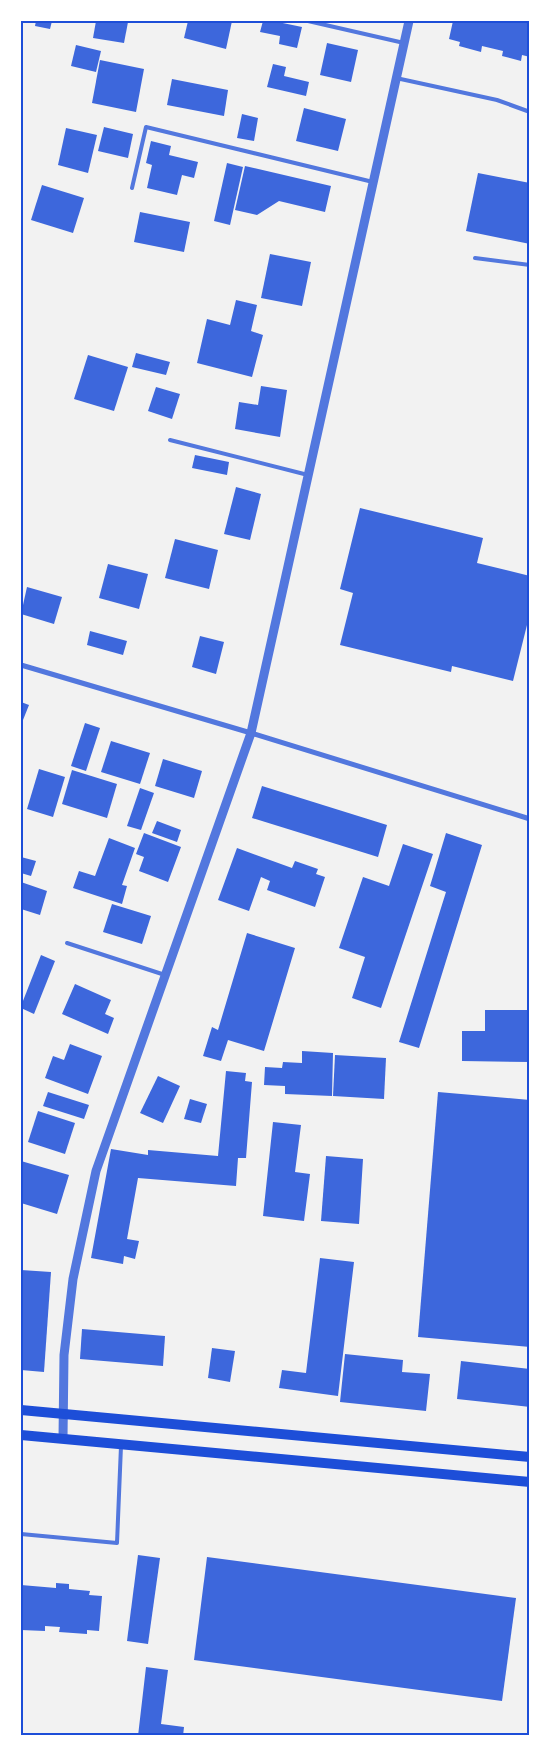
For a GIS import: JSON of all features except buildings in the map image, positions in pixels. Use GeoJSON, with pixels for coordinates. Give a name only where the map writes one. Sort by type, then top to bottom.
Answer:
{"type":"FeatureCollection","features":[{"type":"Feature","properties":{"kind":"main road"},"geometry":{"type":"LineString","coordinates":[[21,1410],[530,1457]]}},
{"type":"Feature","properties":{"kind":"main road"},"geometry":{"type":"LineString","coordinates":[[21,1435],[530,1482]]}},
{"type":"Feature","properties":{"kind":"street"},"geometry":{"type":"LineString","coordinates":[[63,1438],[64,1355],[73,1279],[96,1171],[251,733],[409,21]]}},
{"type":"Feature","properties":{"kind":"street"},"geometry":{"type":"LineString","coordinates":[[21,665],[251,733],[530,819]]}},
{"type":"Feature","properties":{"kind":"lane"},"geometry":{"type":"LineString","coordinates":[[308,21],[404,43]]}},
{"type":"Feature","properties":{"kind":"lane"},"geometry":{"type":"LineString","coordinates":[[396,78],[497,100],[530,112]]}},
{"type":"Feature","properties":{"kind":"lane"},"geometry":{"type":"LineString","coordinates":[[132,188],[146,127],[373,182]]}},
{"type":"Feature","properties":{"kind":"lane"},"geometry":{"type":"LineString","coordinates":[[475,258],[530,265]]}},
{"type":"Feature","properties":{"kind":"lane"},"geometry":{"type":"LineString","coordinates":[[170,440],[308,475]]}},
{"type":"Feature","properties":{"kind":"lane"},"geometry":{"type":"LineString","coordinates":[[67,944],[165,975]]}},
{"type":"Feature","properties":{"kind":"lane"},"geometry":{"type":"LineString","coordinates":[[21,1534],[117,1543],[122,1443]]}}]}
